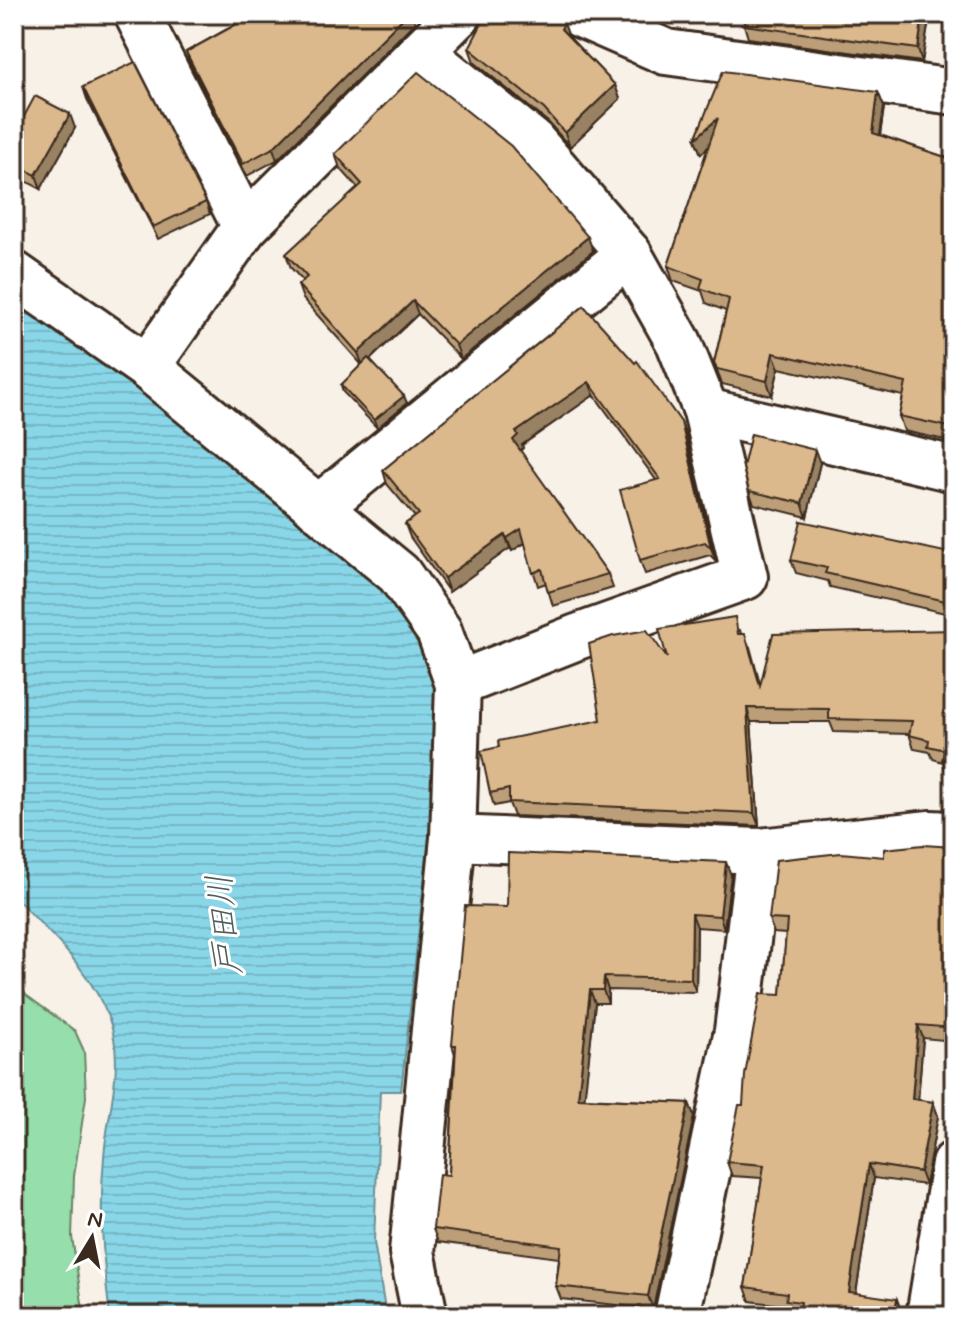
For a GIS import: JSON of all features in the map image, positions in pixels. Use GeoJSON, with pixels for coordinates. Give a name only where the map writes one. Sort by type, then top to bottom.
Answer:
{"type":"FeatureCollection","features":[{"type":"Feature","properties":{"kind":"street"},"geometry":{"type":"LineString","coordinates":[[137,14],[245,227]]}},
{"type":"Feature","properties":{"kind":"street"},"geometry":{"type":"LineString","coordinates":[[147,367],[245,227],[459,14]]}},
{"type":"Feature","properties":{"kind":"street"},"geometry":{"type":"LineString","coordinates":[[579,14],[666,52],[954,92]]}},
{"type":"Feature","properties":{"kind":"street"},"geometry":{"type":"LineString","coordinates":[[421,52],[533,142],[629,254],[679,343],[706,411],[745,577],[577,637],[458,684]]}},
{"type":"Feature","properties":{"kind":"street"},"geometry":{"type":"LineString","coordinates":[[318,508],[629,254]]}},
{"type":"Feature","properties":{"kind":"street"},"geometry":{"type":"LineString","coordinates":[[14,274],[147,367],[399,574],[439,631],[458,684],[453,838],[412,1252],[425,1316]]}},
{"type":"Feature","properties":{"kind":"street"},"geometry":{"type":"LineString","coordinates":[[706,411],[954,469]]}},
{"type":"Feature","properties":{"kind":"street"},"geometry":{"type":"LineString","coordinates":[[453,838],[759,851],[930,833],[954,834]]}},
{"type":"Feature","properties":{"kind":"street"},"geometry":{"type":"LineString","coordinates":[[677,1316],[737,1031],[759,851]]}},
{"type":"Feature","properties":{"kind":"street"},"geometry":{"type":"LineString","coordinates":[[929,1316],[954,1168]]}},
{"type":"Feature","properties":{"kind":"green space"},"geometry":{"type":"Polygon","coordinates":[[[14,976],[26,995],[75,1031],[84,1051],[86,1097],[74,1176],[72,1237],[84,1316],[14,1316],[14,976]]]}},
{"type":"Feature","properties":{"kind":"water","name":"戸田川"},"geometry":{"type":"Polygon","coordinates":[[[14,293],[276,496],[387,592],[418,630],[444,701],[401,1091],[380,1091],[374,1242],[386,1316],[110,1316],[102,1197],[114,1090],[114,1039],[110,1022],[93,986],[56,939],[14,896],[14,293]]]}},
{"type":"Feature","properties":{"kind":"building"},"geometry":{"type":"Polygon","coordinates":[[[244,14],[407,14],[273,148],[243,164],[186,52],[248,18],[244,14]]]}},
{"type":"Feature","properties":{"kind":"building"},"geometry":{"type":"Polygon","coordinates":[[[487,14],[554,14],[564,23],[561,29],[615,85],[565,133],[544,109],[469,48],[487,14]]]}},
{"type":"Feature","properties":{"kind":"building"},"geometry":{"type":"Polygon","coordinates":[[[748,14],[923,14],[918,49],[744,25],[748,14]]]}},
{"type":"Feature","properties":{"kind":"building"},"geometry":{"type":"Polygon","coordinates":[[[135,62],[206,202],[153,227],[83,87],[135,62]]]}},
{"type":"Feature","properties":{"kind":"building"},"geometry":{"type":"Polygon","coordinates":[[[723,71],[878,92],[873,133],[954,160],[954,428],[899,416],[906,383],[773,353],[767,381],[717,369],[714,363],[729,299],[700,288],[703,279],[668,266],[718,118],[695,139],[723,71]]]}},
{"type":"Feature","properties":{"kind":"building"},"geometry":{"type":"Polygon","coordinates":[[[418,72],[511,146],[588,237],[456,345],[413,301],[358,353],[298,285],[307,277],[286,254],[362,184],[335,154],[418,72]]]}},
{"type":"Feature","properties":{"kind":"building"},"geometry":{"type":"Polygon","coordinates":[[[35,96],[70,114],[36,175],[14,164],[14,135],[35,96]]]}},
{"type":"Feature","properties":{"kind":"building"},"geometry":{"type":"Polygon","coordinates":[[[584,306],[635,363],[637,361],[681,422],[711,548],[705,542],[640,560],[620,490],[660,479],[589,382],[516,432],[518,435],[513,440],[608,574],[548,592],[542,569],[533,573],[521,529],[507,538],[505,535],[444,578],[405,524],[419,514],[383,470],[584,306]]]}},
{"type":"Feature","properties":{"kind":"building"},"geometry":{"type":"Polygon","coordinates":[[[368,358],[404,396],[374,420],[341,385],[368,358]]]}},
{"type":"Feature","properties":{"kind":"building"},"geometry":{"type":"Polygon","coordinates":[[[751,434],[815,450],[802,503],[749,491],[743,467],[751,434]]]}},
{"type":"Feature","properties":{"kind":"building"},"geometry":{"type":"Polygon","coordinates":[[[801,521],[954,554],[954,603],[825,573],[827,568],[791,560],[801,521]]]}},
{"type":"Feature","properties":{"kind":"building"},"geometry":{"type":"Polygon","coordinates":[[[735,617],[738,634],[745,634],[760,686],[773,634],[954,630],[954,762],[942,760],[945,750],[928,746],[929,740],[909,735],[912,721],[829,719],[829,709],[747,708],[754,813],[509,802],[509,789],[490,793],[481,751],[499,747],[498,741],[601,720],[589,644],[647,630],[667,658],[659,629],[735,617]]]}},
{"type":"Feature","properties":{"kind":"building"},"geometry":{"type":"Polygon","coordinates":[[[923,845],[954,847],[954,1028],[918,1025],[912,1099],[933,1102],[920,1172],[869,1164],[849,1292],[897,1299],[894,1316],[799,1316],[801,1302],[786,1300],[787,1293],[745,1287],[764,1165],[727,1162],[739,1105],[743,1105],[745,1075],[760,994],[781,995],[787,920],[769,919],[776,860],[841,853],[884,857],[884,849],[923,845]]]}},
{"type":"Feature","properties":{"kind":"building"},"geometry":{"type":"Polygon","coordinates":[[[508,853],[726,862],[720,916],[692,914],[691,979],[604,977],[603,990],[590,990],[578,1098],[689,1103],[648,1296],[556,1286],[561,1246],[433,1229],[439,1174],[449,1175],[456,1045],[452,1045],[465,906],[507,907],[508,853]]]}}]}
